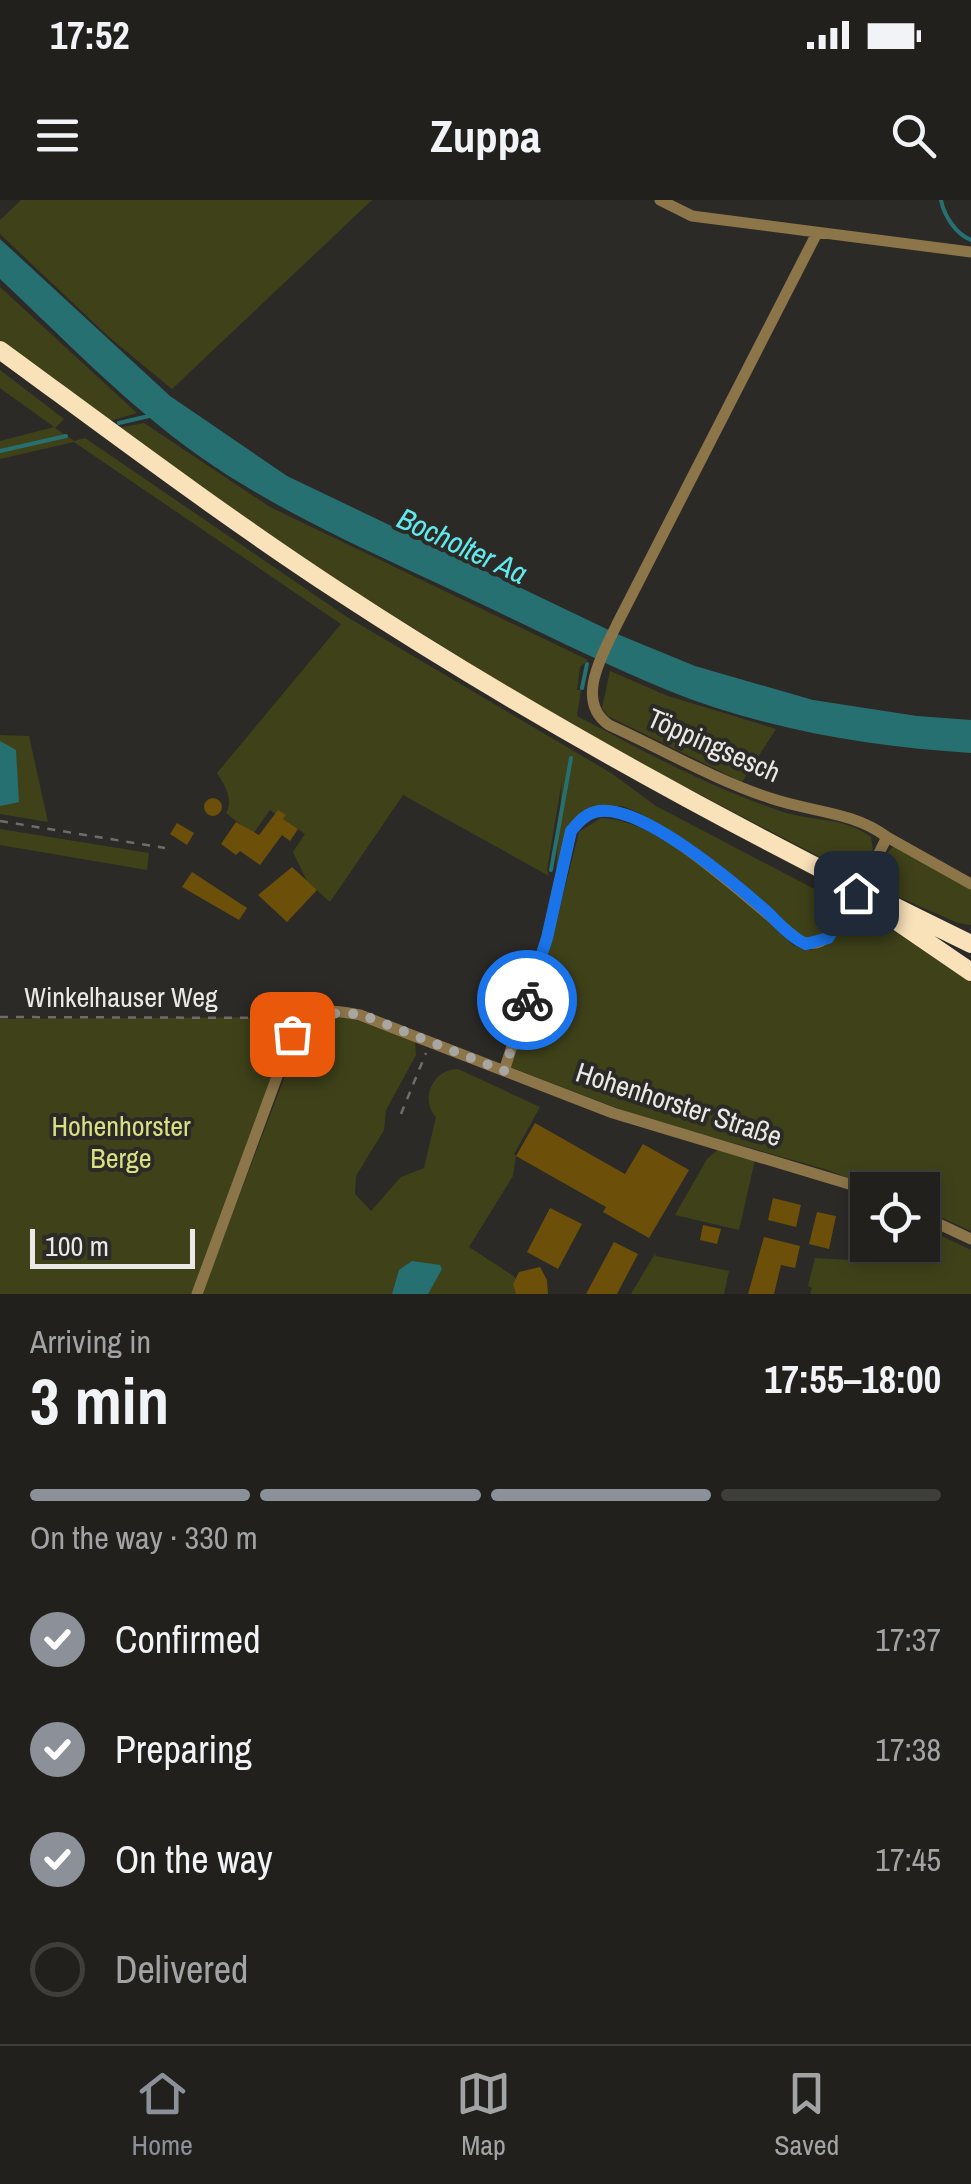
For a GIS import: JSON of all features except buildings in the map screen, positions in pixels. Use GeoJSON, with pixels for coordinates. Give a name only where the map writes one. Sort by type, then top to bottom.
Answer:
{"type":"FeatureCollection","features":[{"type":"Feature","properties":{"kind":"highway"},"geometry":{"type":"LineString","coordinates":[[0,350],[339,592],[553,723],[838,878],[971,944]]}},
{"type":"Feature","properties":{"kind":"highway"},"geometry":{"type":"LineString","coordinates":[[0,360],[186,497],[335,599],[626,775],[743,840],[971,952]]}},
{"type":"Feature","properties":{"kind":"highway"},"geometry":{"type":"LineString","coordinates":[[838,878],[933,918],[971,929]]}},
{"type":"Feature","properties":{"kind":"highway"},"geometry":{"type":"LineString","coordinates":[[867,901],[971,972]]}},
{"type":"Feature","properties":{"kind":"street"},"geometry":{"type":"LineString","coordinates":[[660,200],[692,216],[971,252]]}},
{"type":"Feature","properties":{"kind":"street","name":"Töppingsesch"},"geometry":{"type":"LineString","coordinates":[[817,232],[597,666],[592,707],[609,725],[766,797],[841,814],[886,837]]}},
{"type":"Feature","properties":{"kind":"street"},"geometry":{"type":"LineString","coordinates":[[504,1071],[547,938],[571,831],[582,818],[596,812],[626,815],[673,842],[726,878],[800,941],[822,942],[836,927],[886,837],[971,884]]}},
{"type":"Feature","properties":{"kind":"street","name":"Hohenhorster Straße"},"geometry":{"type":"LineString","coordinates":[[301,1018],[317,1011],[360,1014],[614,1113],[850,1185]]}},
{"type":"Feature","properties":{"kind":"street"},"geometry":{"type":"LineString","coordinates":[[197,1294],[301,1018]]}},
{"type":"Feature","properties":{"kind":"street"},"geometry":{"type":"LineString","coordinates":[[940,1224],[971,1239]]}},
{"type":"Feature","properties":{"kind":"path"},"geometry":{"type":"LineString","coordinates":[[0,822],[165,848]]}},
{"type":"Feature","properties":{"kind":"path","name":"Winkelhauser Weg"},"geometry":{"type":"LineString","coordinates":[[0,1017],[301,1018]]}},
{"type":"Feature","properties":{"kind":"path"},"geometry":{"type":"LineString","coordinates":[[401,1114],[430,1042]]}},
{"type":"Feature","properties":{"kind":"green space"},"geometry":{"type":"Polygon","coordinates":[[[21,200],[372,200],[172,389],[109,337],[0,234],[0,220],[21,200]]]}},
{"type":"Feature","properties":{"kind":"green space"},"geometry":{"type":"Polygon","coordinates":[[[0,287],[137,413],[110,421],[0,340],[0,287]]]}},
{"type":"Feature","properties":{"kind":"green space"},"geometry":{"type":"Polygon","coordinates":[[[0,370],[64,419],[55,428],[74,441],[85,438],[347,617],[611,773],[656,806],[841,903],[826,932],[814,940],[800,937],[697,852],[640,813],[622,806],[598,806],[576,817],[567,828],[556,870],[562,780],[549,876],[403,795],[330,902],[307,881],[293,852],[305,834],[270,810],[253,834],[226,813],[229,798],[217,773],[341,624],[74,442],[0,459],[0,441],[54,427],[0,388],[0,370]]]}},
{"type":"Feature","properties":{"kind":"green space"},"geometry":{"type":"Polygon","coordinates":[[[144,423],[270,507],[588,660],[580,667],[577,716],[730,792],[783,812],[839,822],[860,830],[871,837],[873,850],[856,876],[573,728],[298,556],[118,428],[144,423]]]}},
{"type":"Feature","properties":{"kind":"green space"},"geometry":{"type":"Polygon","coordinates":[[[610,671],[668,696],[776,729],[742,782],[608,716],[602,708],[610,671]]]}},
{"type":"Feature","properties":{"kind":"green space"},"geometry":{"type":"Polygon","coordinates":[[[0,735],[29,736],[48,822],[0,814],[0,735]]]}},
{"type":"Feature","properties":{"kind":"green space"},"geometry":{"type":"Polygon","coordinates":[[[601,818],[650,832],[730,887],[793,945],[804,949],[822,947],[836,936],[855,910],[971,982],[971,1231],[940,1217],[940,1172],[850,1172],[850,1179],[635,1115],[510,1067],[548,955],[579,832],[601,818]]]}},
{"type":"Feature","properties":{"kind":"green space"},"geometry":{"type":"Polygon","coordinates":[[[0,829],[149,853],[147,870],[0,845],[0,829]]]}},
{"type":"Feature","properties":{"kind":"green space"},"geometry":{"type":"Polygon","coordinates":[[[894,846],[971,886],[971,925],[869,884],[881,859],[894,846]]]}},
{"type":"Feature","properties":{"kind":"green space"},"geometry":{"type":"Polygon","coordinates":[[[344,1016],[415,1041],[416,1055],[386,1110],[384,1130],[356,1176],[355,1194],[371,1211],[401,1177],[424,1168],[436,1117],[429,1093],[442,1074],[458,1069],[540,1107],[514,1154],[513,1176],[469,1247],[515,1277],[516,1294],[202,1294],[288,1068],[297,1033],[317,1019],[344,1016]]]}},
{"type":"Feature","properties":{"kind":"green space","name":"Hohenhorster Berge"},"geometry":{"type":"Polygon","coordinates":[[[287,1017],[286,1040],[193,1294],[0,1294],[0,1019],[287,1017]]]}},
{"type":"Feature","properties":{"kind":"green space"},"geometry":{"type":"Polygon","coordinates":[[[719,1149],[755,1160],[739,1230],[675,1215],[707,1159],[719,1149]]]}},
{"type":"Feature","properties":{"kind":"green space"},"geometry":{"type":"Polygon","coordinates":[[[940,1235],[971,1250],[971,1294],[810,1294],[812,1288],[808,1286],[815,1258],[940,1262],[940,1235]]]}},
{"type":"Feature","properties":{"kind":"green space"},"geometry":{"type":"Polygon","coordinates":[[[656,1252],[655,1256],[729,1271],[724,1294],[631,1294],[656,1252]]]}},
{"type":"Feature","properties":{"kind":"water"},"geometry":{"type":"Polygon","coordinates":[[[0,239],[170,396],[287,476],[617,634],[695,666],[813,700],[971,720],[971,753],[817,734],[703,704],[589,655],[294,514],[199,456],[96,371],[0,279],[0,239]]]}},
{"type":"Feature","properties":{"kind":"water"},"geometry":{"type":"Polygon","coordinates":[[[0,741],[16,750],[19,802],[0,806],[0,741]]]}},
{"type":"Feature","properties":{"kind":"water"},"geometry":{"type":"Polygon","coordinates":[[[412,1261],[440,1265],[442,1269],[428,1294],[392,1294],[399,1270],[412,1261]]]}},
{"type":"Feature","properties":{"kind":"waterway"},"geometry":{"type":"LineString","coordinates":[[941,200],[952,224],[971,240]]}},
{"type":"Feature","properties":{"kind":"waterway"},"geometry":{"type":"LineString","coordinates":[[119,423],[149,416]]}},
{"type":"Feature","properties":{"kind":"waterway"},"geometry":{"type":"LineString","coordinates":[[0,451],[66,436]]}},
{"type":"Feature","properties":{"kind":"waterway"},"geometry":{"type":"LineString","coordinates":[[582,688],[587,664]]}},
{"type":"Feature","properties":{"kind":"waterway"},"geometry":{"type":"LineString","coordinates":[[551,870],[571,758]]}},
{"type":"Feature","properties":{"kind":"way so far"},"geometry":{"type":"LineString","coordinates":[[292,1034],[308,1013],[360,1014],[504,1071],[527,1000]]}},
{"type":"Feature","properties":{"kind":"route"},"geometry":{"type":"LineString","coordinates":[[527,1000],[547,938],[571,831],[582,818],[596,812],[626,815],[662,834],[726,878],[806,944],[828,938],[856,893]]}},
{"type":"Feature","properties":{"kind":"water label","name":"Bocholter Aa"},"geometry":{"type":"Point","coordinates":[462,546]}}]}
